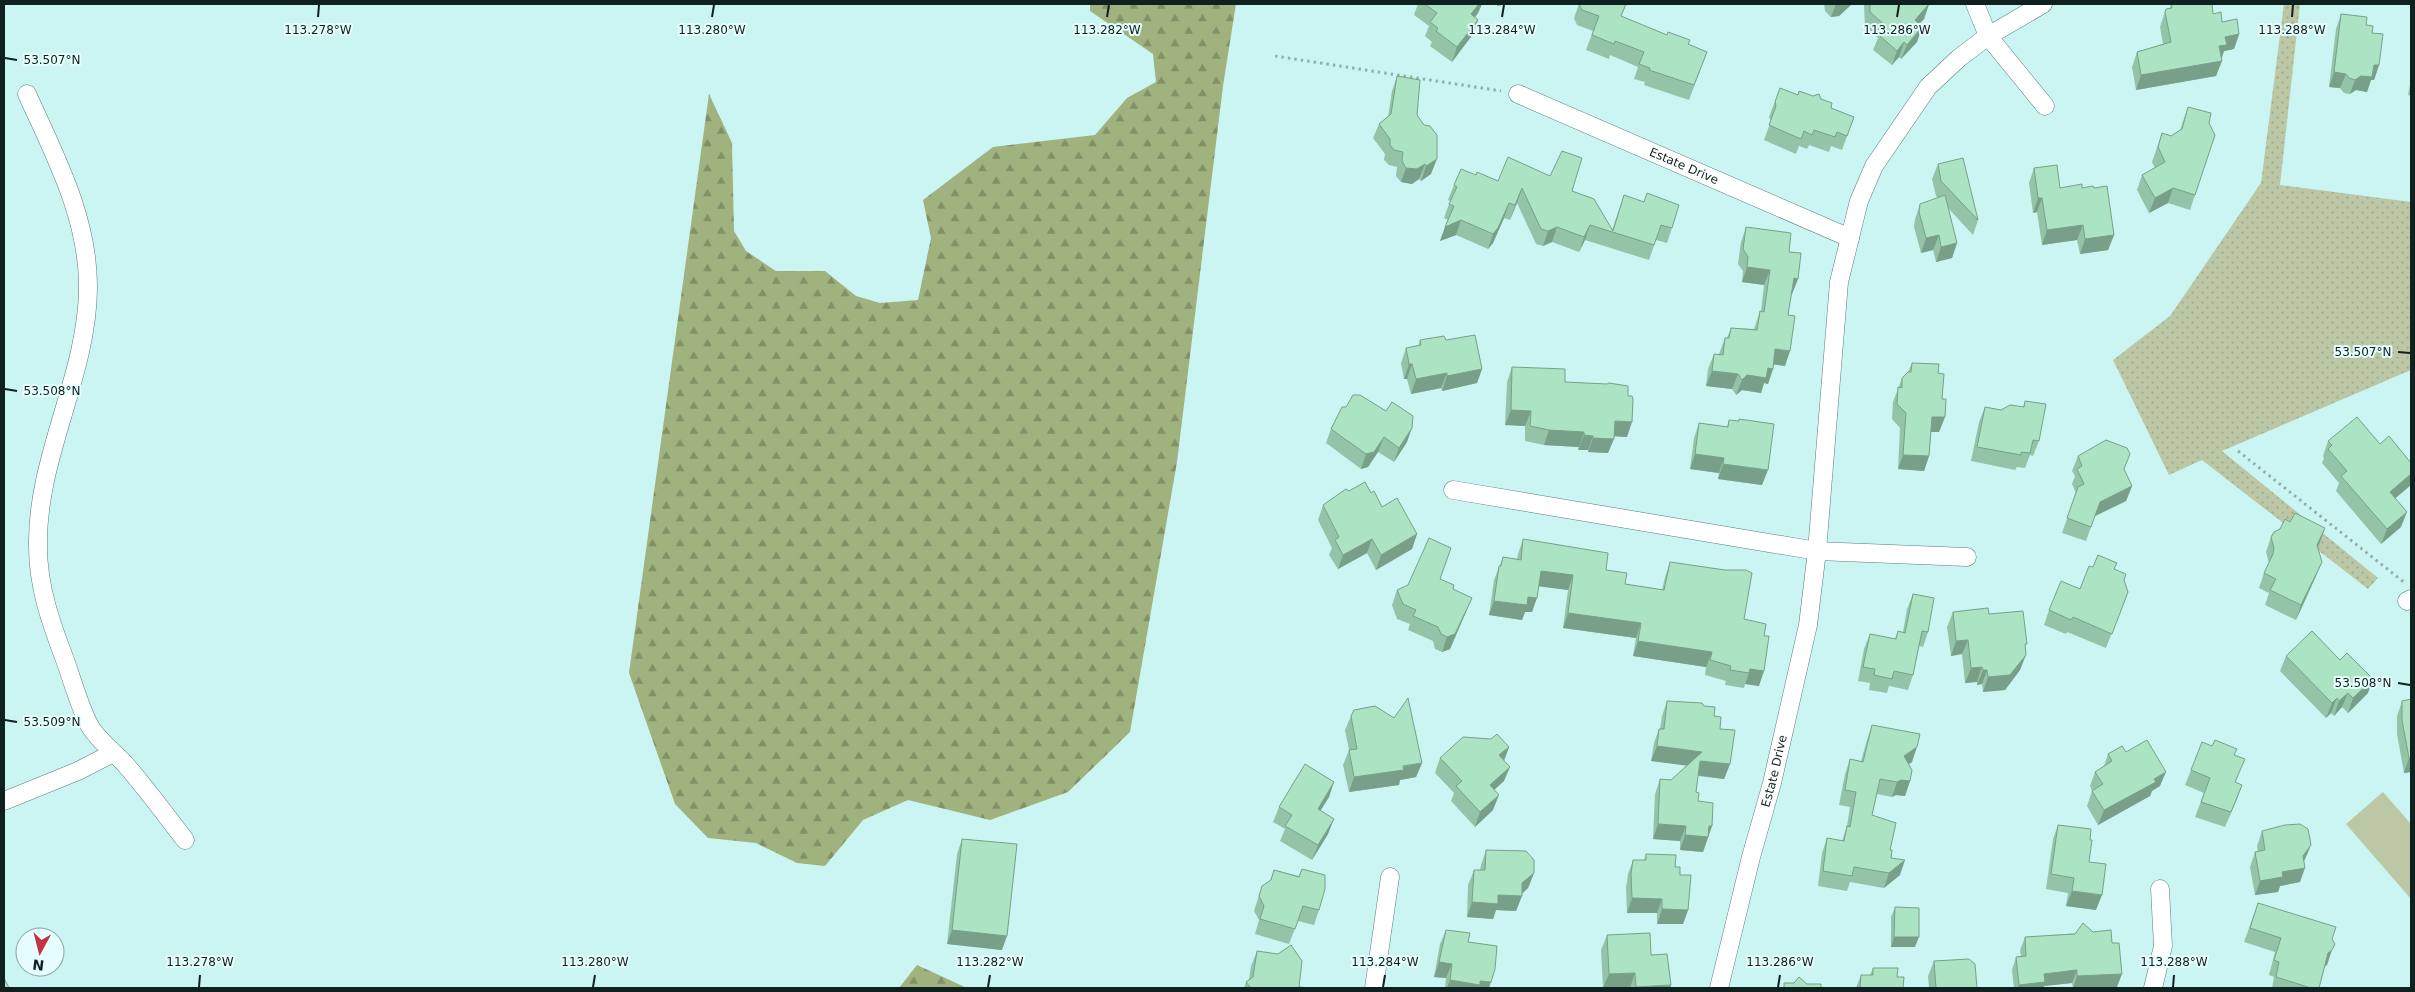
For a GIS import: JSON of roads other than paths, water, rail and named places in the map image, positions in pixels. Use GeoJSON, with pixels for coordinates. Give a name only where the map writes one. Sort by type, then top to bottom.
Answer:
{"type":"FeatureCollection","features":[{"type":"Feature","properties":{"kind":"street"},"geometry":{"type":"LineString","coordinates":[[1975,4],[1988,36],[2045,106]]}},
{"type":"Feature","properties":{"kind":"street","name":"Estate Drive"},"geometry":{"type":"LineString","coordinates":[[1719,988],[1750,857],[1772,783],[1808,625],[1817,551],[1839,282],[1859,201],[1874,166],[1928,87],[1959,58],[1988,36],[2043,4]]}},
{"type":"Feature","properties":{"kind":"street"},"geometry":{"type":"LineString","coordinates":[[27,94],[68,183],[84,242],[88,288],[85,332],[54,446],[41,506],[38,546],[41,582],[48,616],[91,728],[113,753],[124,762],[185,840]]}},
{"type":"Feature","properties":{"kind":"street","name":"Estate Drive"},"geometry":{"type":"LineString","coordinates":[[1518,94],[1850,238]]}},
{"type":"Feature","properties":{"kind":"street"},"geometry":{"type":"LineString","coordinates":[[1453,490],[1817,551],[1967,557]]}},
{"type":"Feature","properties":{"kind":"street"},"geometry":{"type":"LineString","coordinates":[[4,801],[78,771],[113,753]]}},
{"type":"Feature","properties":{"kind":"street"},"geometry":{"type":"LineString","coordinates":[[1374,988],[1390,876]]}},
{"type":"Feature","properties":{"kind":"street"},"geometry":{"type":"LineString","coordinates":[[2153,988],[2163,946],[2160,889]]}}]}
